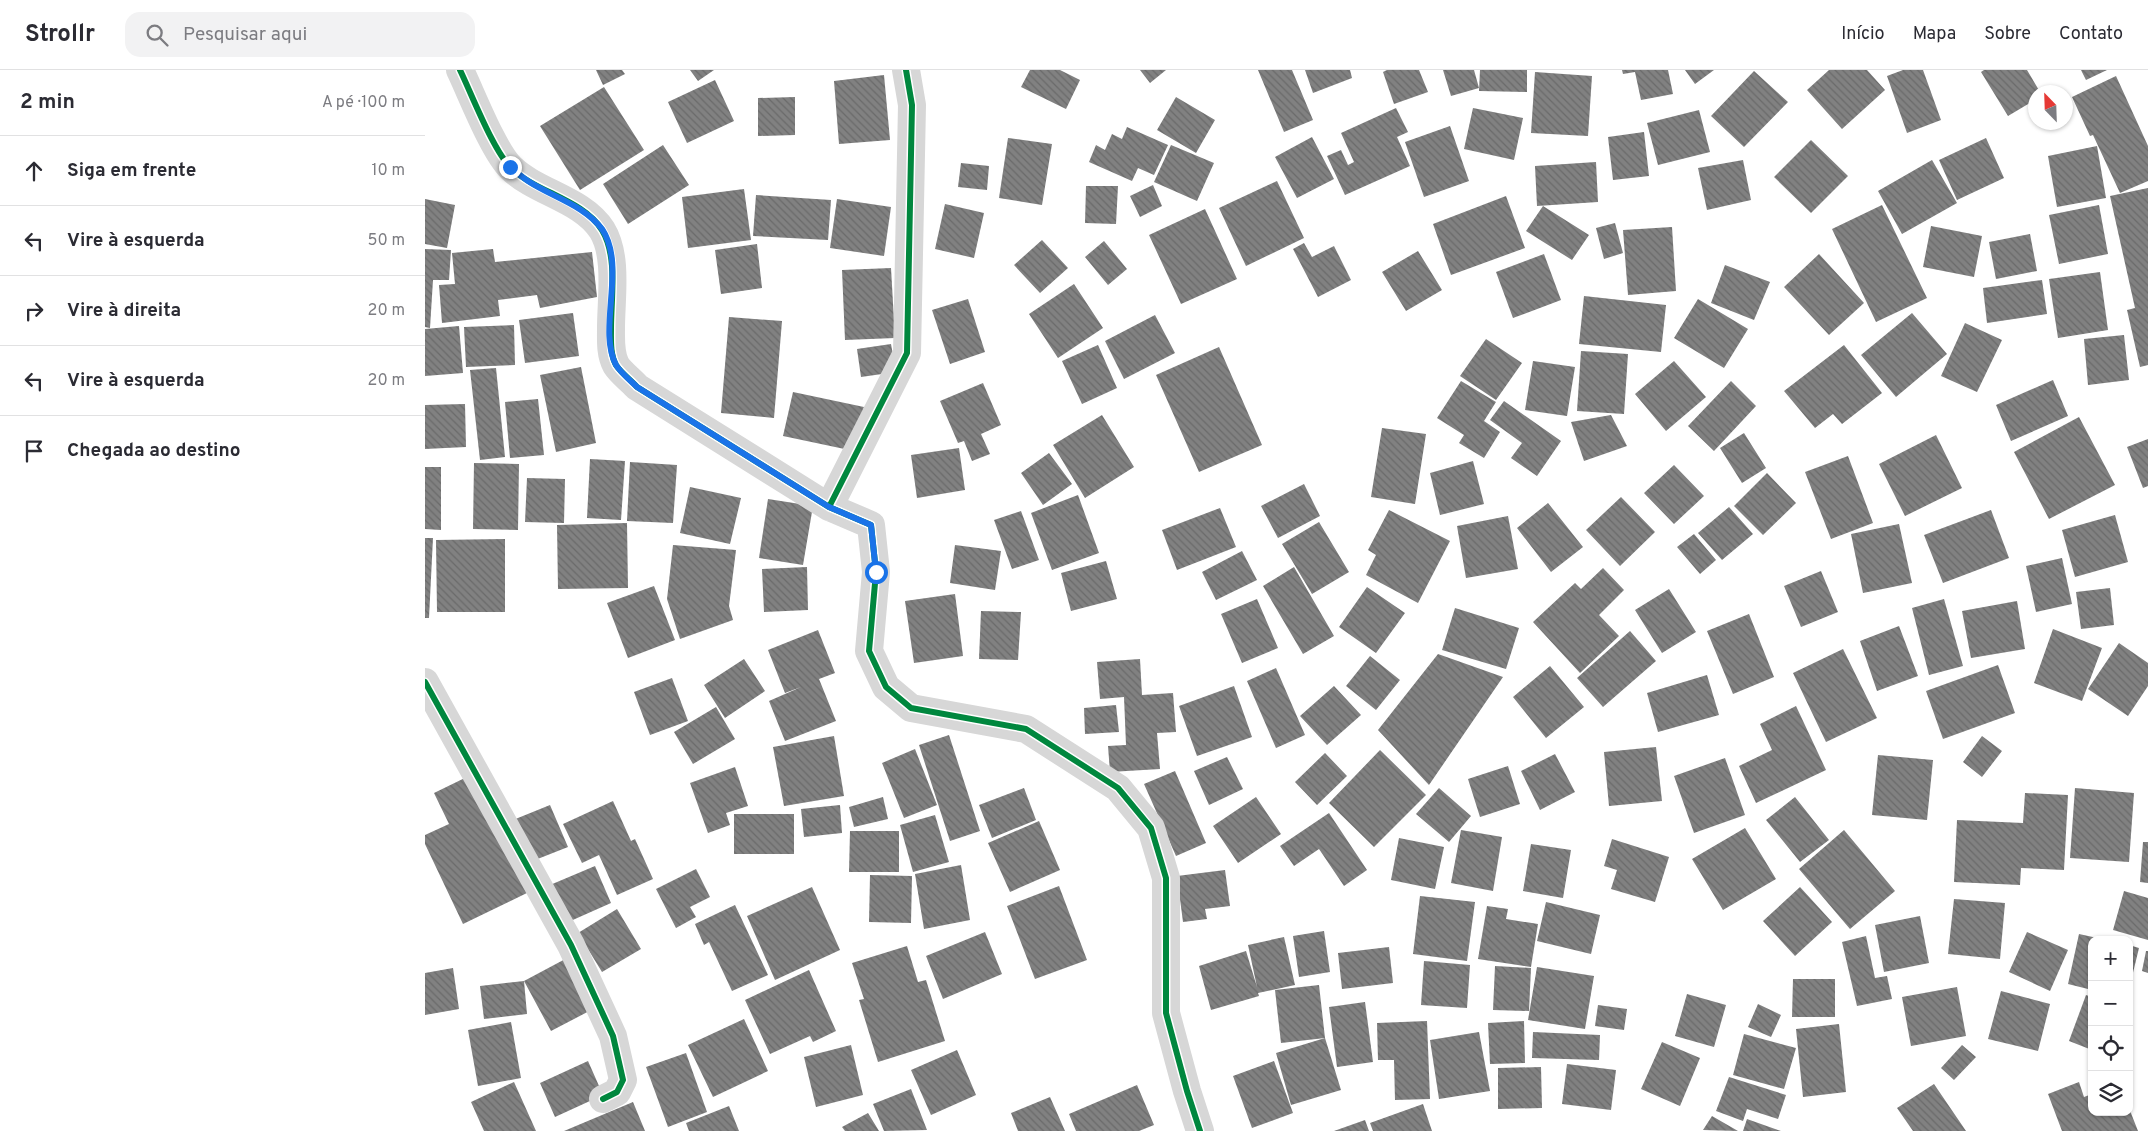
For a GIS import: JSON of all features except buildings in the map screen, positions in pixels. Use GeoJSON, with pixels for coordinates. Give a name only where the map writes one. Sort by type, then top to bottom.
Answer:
{"type":"FeatureCollection","features":[{"type":"Feature","properties":{"kind":"street"},"geometry":{"type":"LineString","coordinates":[[460,70],[495,144],[510,167],[527,181],[573,205],[602,230],[612,254],[611,345],[616,365],[637,387],[829,507],[871,525],[876,572],[869,652],[886,687],[911,708],[1026,729],[1118,788],[1151,828],[1166,878],[1166,1013],[1187,1091],[1201,1131]]}},
{"type":"Feature","properties":{"kind":"street"},"geometry":{"type":"LineString","coordinates":[[829,507],[907,353],[912,105],[906,70]]}},
{"type":"Feature","properties":{"kind":"street"},"geometry":{"type":"LineString","coordinates":[[425,682],[571,945],[613,1036],[623,1080],[617,1092],[603,1099]]}},
{"type":"Feature","properties":{"kind":"cycle path"},"geometry":{"type":"LineString","coordinates":[[460,70],[490,136],[511,168],[533,184],[583,211],[602,230],[607,240],[612,265],[612,352],[614,361],[621,371],[637,387],[829,507],[871,525],[876,572],[869,651],[886,687],[911,708],[1026,729],[1118,788],[1151,828],[1166,878],[1166,1013],[1200,1131]]}},
{"type":"Feature","properties":{"kind":"cycle path"},"geometry":{"type":"LineString","coordinates":[[829,507],[907,353],[912,105],[906,70]]}},
{"type":"Feature","properties":{"kind":"cycle path"},"geometry":{"type":"LineString","coordinates":[[425,682],[571,945],[613,1036],[623,1080],[617,1092],[603,1099]]}},
{"type":"Feature","properties":{"kind":"route"},"geometry":{"type":"LineString","coordinates":[[510,167],[527,181],[573,205],[602,230],[612,254],[611,345],[616,365],[637,387],[829,507],[871,525],[876,572]]}}]}
